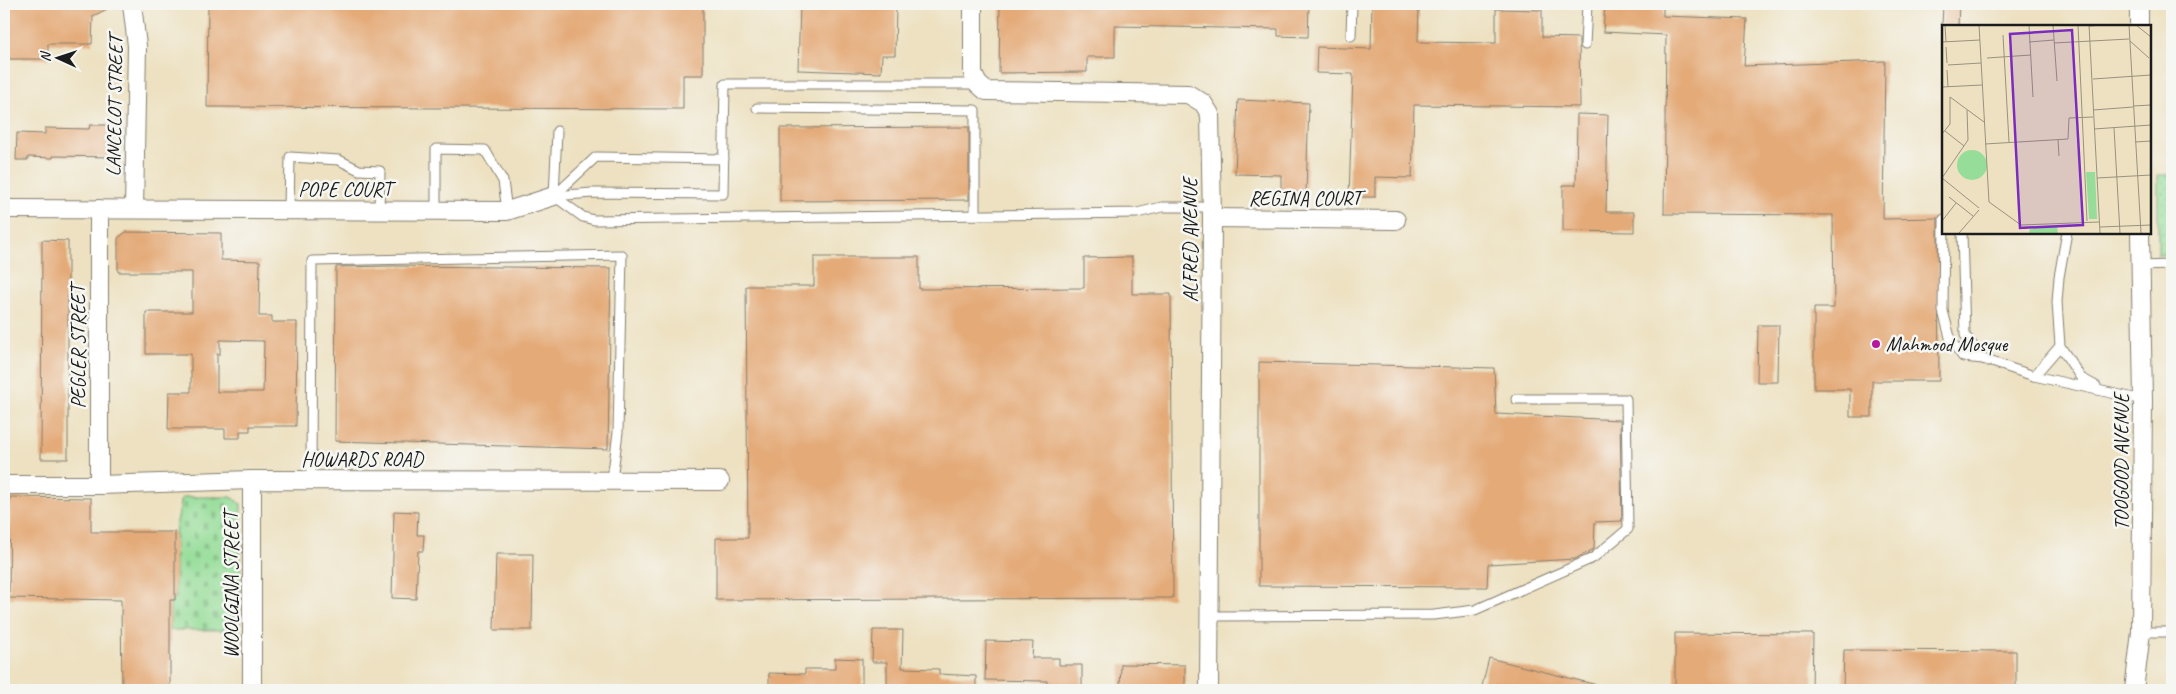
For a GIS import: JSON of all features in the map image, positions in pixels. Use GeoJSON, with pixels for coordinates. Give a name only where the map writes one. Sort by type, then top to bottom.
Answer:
{"type":"FeatureCollection","features":[{"type":"Feature","properties":{"kind":"street","name":"LANCELOT STREET"},"geometry":{"type":"LineString","coordinates":[[132,4],[137,46],[134,209]]}},
{"type":"Feature","properties":{"kind":"street"},"geometry":{"type":"LineString","coordinates":[[973,4],[973,74],[978,84]]}},
{"type":"Feature","properties":{"kind":"street"},"geometry":{"type":"LineString","coordinates":[[2139,4],[2139,25]]}},
{"type":"Feature","properties":{"kind":"street","name":"ALFRED AVENUE"},"geometry":{"type":"LineString","coordinates":[[978,84],[986,91],[1188,94],[1203,103],[1210,114],[1212,213],[1209,690]]}},
{"type":"Feature","properties":{"kind":"street","name":"POPE COURT"},"geometry":{"type":"LineString","coordinates":[[4,209],[507,211],[554,196]]}},
{"type":"Feature","properties":{"kind":"street","name":"PEGLER STREET"},"geometry":{"type":"LineString","coordinates":[[99,209],[99,485]]}},
{"type":"Feature","properties":{"kind":"street","name":"REGINA COURT"},"geometry":{"type":"LineString","coordinates":[[1212,213],[1396,220]]}},
{"type":"Feature","properties":{"kind":"street","name":"TOOGOOD AVENUE"},"geometry":{"type":"LineString","coordinates":[[2134,690],[2141,632],[2143,400],[2140,234]]}},
{"type":"Feature","properties":{"kind":"street","name":"HOWARDS ROAD"},"geometry":{"type":"LineString","coordinates":[[4,485],[99,485],[252,480],[720,481]]}},
{"type":"Feature","properties":{"kind":"street","name":"WOOLGINA STREET"},"geometry":{"type":"LineString","coordinates":[[252,480],[252,690]]}},
{"type":"Feature","properties":{"kind":"lane"},"geometry":{"type":"LineString","coordinates":[[1351,36],[1352,4]]}},
{"type":"Feature","properties":{"kind":"lane"},"geometry":{"type":"LineString","coordinates":[[1586,45],[1587,4]]}},
{"type":"Feature","properties":{"kind":"lane"},"geometry":{"type":"LineString","coordinates":[[554,196],[592,193],[723,194],[725,84],[978,84]]}},
{"type":"Feature","properties":{"kind":"lane"},"geometry":{"type":"LineString","coordinates":[[757,108],[975,110],[975,215]]}},
{"type":"Feature","properties":{"kind":"lane"},"geometry":{"type":"LineString","coordinates":[[554,196],[557,131]]}},
{"type":"Feature","properties":{"kind":"lane"},"geometry":{"type":"LineString","coordinates":[[436,211],[436,149],[485,150],[503,181],[507,211]]}},
{"type":"Feature","properties":{"kind":"lane"},"geometry":{"type":"LineString","coordinates":[[289,210],[290,157],[339,160],[359,170],[380,171],[379,211]]}},
{"type":"Feature","properties":{"kind":"lane"},"geometry":{"type":"LineString","coordinates":[[554,196],[596,157],[724,159]]}},
{"type":"Feature","properties":{"kind":"lane"},"geometry":{"type":"LineString","coordinates":[[554,196],[582,217],[594,220],[1137,213],[1162,207],[1212,213]]}},
{"type":"Feature","properties":{"kind":"lane"},"geometry":{"type":"LineString","coordinates":[[1944,234],[1943,311],[1951,341],[1963,356],[1983,359],[2034,376],[2143,400]]}},
{"type":"Feature","properties":{"kind":"lane"},"geometry":{"type":"LineString","coordinates":[[1963,234],[1965,335],[1983,359]]}},
{"type":"Feature","properties":{"kind":"lane"},"geometry":{"type":"LineString","coordinates":[[2067,234],[2058,285],[2060,346],[2081,378],[2106,392]]}},
{"type":"Feature","properties":{"kind":"lane"},"geometry":{"type":"LineString","coordinates":[[311,480],[312,261],[622,256],[618,432],[612,480]]}},
{"type":"Feature","properties":{"kind":"lane"},"geometry":{"type":"LineString","coordinates":[[2140,266],[2172,265]]}},
{"type":"Feature","properties":{"kind":"lane"},"geometry":{"type":"LineString","coordinates":[[2034,376],[2060,346]]}},
{"type":"Feature","properties":{"kind":"lane"},"geometry":{"type":"LineString","coordinates":[[1210,616],[1434,615],[1475,610],[1593,558],[1628,529],[1626,399],[1516,398]]}},
{"type":"Feature","properties":{"kind":"lane"},"geometry":{"type":"LineString","coordinates":[[2141,632],[2172,632]]}},
{"type":"Feature","properties":{"kind":"green space"},"geometry":{"type":"Polygon","coordinates":[[[2158,175],[2172,175],[2172,255],[2158,255],[2158,175]]]}},
{"type":"Feature","properties":{"kind":"green space"},"geometry":{"type":"Polygon","coordinates":[[[182,497],[231,497],[241,504],[240,630],[170,630],[170,600],[175,600],[175,532],[182,497]]]}},
{"type":"Feature","properties":{"kind":"building"},"geometry":{"type":"Polygon","coordinates":[[[4,4],[117,4],[93,16],[92,44],[48,44],[48,59],[4,59],[4,4]]]}},
{"type":"Feature","properties":{"kind":"building"},"geometry":{"type":"Polygon","coordinates":[[[208,4],[703,4],[703,75],[683,75],[683,109],[207,107],[208,4]]]}},
{"type":"Feature","properties":{"kind":"building"},"geometry":{"type":"Polygon","coordinates":[[[800,4],[896,4],[895,55],[882,55],[881,73],[798,70],[800,4]]]}},
{"type":"Feature","properties":{"kind":"building"},"geometry":{"type":"Polygon","coordinates":[[[1000,4],[1309,4],[1308,37],[1278,36],[1278,29],[1115,26],[1115,57],[1087,57],[1087,72],[999,73],[1000,4]]]}},
{"type":"Feature","properties":{"kind":"building"},"geometry":{"type":"Polygon","coordinates":[[[1372,4],[1419,4],[1418,42],[1496,43],[1496,9],[1542,10],[1542,37],[1579,38],[1580,107],[1414,105],[1412,178],[1375,177],[1375,197],[1349,197],[1353,74],[1316,73],[1317,47],[1371,49],[1372,4]]]}},
{"type":"Feature","properties":{"kind":"building"},"geometry":{"type":"Polygon","coordinates":[[[1605,4],[1663,4],[1663,16],[1747,19],[1744,66],[1885,61],[1883,219],[1938,218],[1939,381],[1872,381],[1872,417],[1850,417],[1850,389],[1814,389],[1814,308],[1834,308],[1833,215],[1664,214],[1666,35],[1603,32],[1605,4]]]}},
{"type":"Feature","properties":{"kind":"building"},"geometry":{"type":"Polygon","coordinates":[[[1943,4],[1959,4],[1958,25],[1942,25],[1943,4]]]}},
{"type":"Feature","properties":{"kind":"building"},"geometry":{"type":"Polygon","coordinates":[[[1238,100],[1309,103],[1306,193],[1281,192],[1281,175],[1235,174],[1238,100]]]}},
{"type":"Feature","properties":{"kind":"building"},"geometry":{"type":"Polygon","coordinates":[[[1577,114],[1608,115],[1606,212],[1634,212],[1634,232],[1563,231],[1563,185],[1576,185],[1577,114]]]}},
{"type":"Feature","properties":{"kind":"building"},"geometry":{"type":"Polygon","coordinates":[[[90,125],[113,125],[113,157],[53,156],[53,158],[28,157],[28,160],[16,160],[17,133],[45,134],[45,128],[89,129],[90,125]]]}},
{"type":"Feature","properties":{"kind":"building"},"geometry":{"type":"Polygon","coordinates":[[[969,127],[969,200],[780,201],[780,128],[969,127]]]}},
{"type":"Feature","properties":{"kind":"building"},"geometry":{"type":"Polygon","coordinates":[[[126,232],[221,233],[221,260],[260,261],[259,316],[272,316],[272,322],[297,322],[296,426],[250,426],[250,431],[240,431],[240,438],[225,438],[225,429],[168,429],[169,392],[191,392],[191,354],[146,354],[146,312],[192,312],[192,272],[118,272],[118,238],[126,232]],[[220,340],[220,354],[217,354],[217,392],[263,392],[264,341],[220,340]]]}},
{"type":"Feature","properties":{"kind":"building"},"geometry":{"type":"Polygon","coordinates":[[[42,240],[68,241],[68,459],[41,459],[42,240]]]}},
{"type":"Feature","properties":{"kind":"building"},"geometry":{"type":"Polygon","coordinates":[[[814,257],[919,257],[919,289],[1084,288],[1084,258],[1132,257],[1132,294],[1171,294],[1173,598],[716,600],[716,538],[748,538],[746,286],[814,286],[814,257]]]}},
{"type":"Feature","properties":{"kind":"building"},"geometry":{"type":"Polygon","coordinates":[[[336,267],[611,268],[608,449],[335,441],[336,267]]]}},
{"type":"Feature","properties":{"kind":"building"},"geometry":{"type":"Polygon","coordinates":[[[1758,325],[1779,325],[1778,382],[1757,382],[1758,325]]]}},
{"type":"Feature","properties":{"kind":"building"},"geometry":{"type":"Polygon","coordinates":[[[1259,362],[1494,368],[1496,414],[1620,420],[1622,521],[1595,522],[1594,549],[1575,559],[1488,564],[1487,587],[1259,586],[1259,362]]]}},
{"type":"Feature","properties":{"kind":"building"},"geometry":{"type":"Polygon","coordinates":[[[10,497],[91,498],[91,532],[175,532],[175,600],[170,600],[170,690],[122,690],[121,600],[9,598],[10,497]]]}},
{"type":"Feature","properties":{"kind":"building"},"geometry":{"type":"Polygon","coordinates":[[[394,511],[418,512],[417,535],[424,535],[423,551],[418,551],[416,599],[392,598],[394,511]]]}},
{"type":"Feature","properties":{"kind":"building"},"geometry":{"type":"Polygon","coordinates":[[[496,554],[533,554],[532,630],[494,630],[496,554]]]}},
{"type":"Feature","properties":{"kind":"building"},"geometry":{"type":"Polygon","coordinates":[[[873,630],[903,630],[902,668],[939,669],[939,674],[976,676],[976,690],[887,690],[887,662],[872,662],[873,630]]]}},
{"type":"Feature","properties":{"kind":"building"},"geometry":{"type":"Polygon","coordinates":[[[1675,633],[1813,634],[1812,690],[1675,690],[1675,633]]]}},
{"type":"Feature","properties":{"kind":"building"},"geometry":{"type":"Polygon","coordinates":[[[986,641],[1033,642],[1032,658],[1059,658],[1059,665],[1082,665],[1082,690],[1047,690],[1047,681],[985,680],[986,641]]]}},
{"type":"Feature","properties":{"kind":"building"},"geometry":{"type":"Polygon","coordinates":[[[1844,650],[2016,651],[2016,690],[1843,690],[1844,650]]]}},
{"type":"Feature","properties":{"kind":"building"},"geometry":{"type":"Polygon","coordinates":[[[835,658],[862,659],[862,690],[769,690],[769,673],[805,674],[805,669],[835,669],[835,658]]]}},
{"type":"Feature","properties":{"kind":"building"},"geometry":{"type":"Polygon","coordinates":[[[1489,658],[1601,686],[1601,690],[1481,690],[1489,658]]]}},
{"type":"Feature","properties":{"kind":"building"},"geometry":{"type":"Polygon","coordinates":[[[1121,664],[1185,665],[1185,690],[1120,690],[1121,664]]]}},
{"type":"Feature","properties":{"kind":"place","name":"Mahmood Mosque"},"geometry":{"type":"Point","coordinates":[1876,344]}}]}
